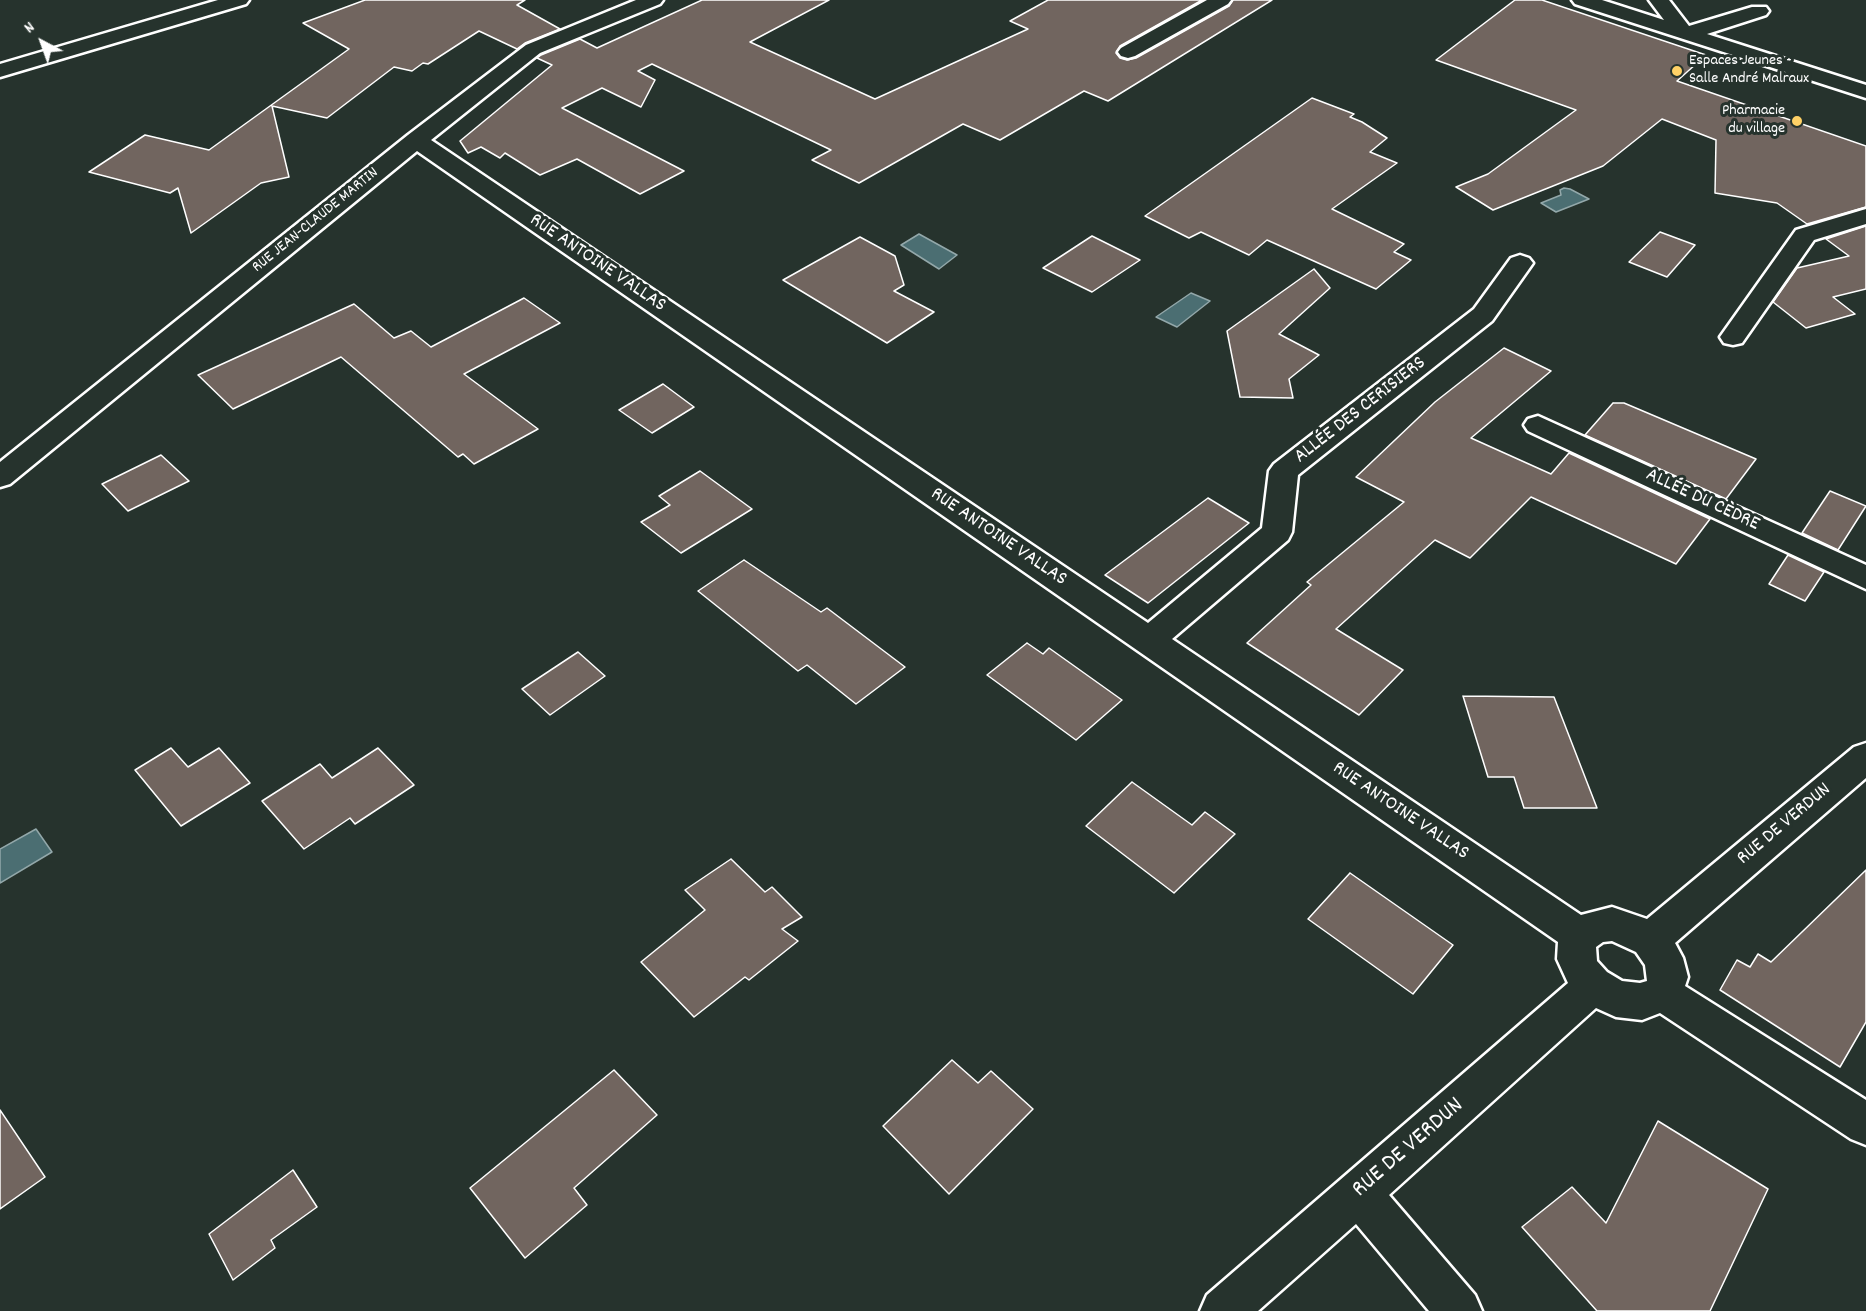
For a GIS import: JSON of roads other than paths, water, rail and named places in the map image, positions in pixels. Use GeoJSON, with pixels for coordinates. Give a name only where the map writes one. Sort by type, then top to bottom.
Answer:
{"type":"FeatureCollection","features":[{"type":"Feature","properties":{"kind":"street"},"geometry":{"type":"LineString","coordinates":[[0,71],[239,0]]}},
{"type":"Feature","properties":{"kind":"street","name":"RUE JEAN-CLAUDE MARTIN"},"geometry":{"type":"LineString","coordinates":[[0,477],[416,140],[533,49],[653,0]]}},
{"type":"Feature","properties":{"kind":"street"},"geometry":{"type":"LineString","coordinates":[[1128,52],[1221,0]]}},
{"type":"Feature","properties":{"kind":"street"},"geometry":{"type":"LineString","coordinates":[[1659,0],[1685,34]]}},
{"type":"Feature","properties":{"kind":"street"},"geometry":{"type":"LineString","coordinates":[[1587,1],[1866,92]]}},
{"type":"Feature","properties":{"kind":"street"},"geometry":{"type":"LineString","coordinates":[[1685,34],[1759,11]]}},
{"type":"Feature","properties":{"kind":"street","name":"RUE ANTOINE VALLAS"},"geometry":{"type":"LineString","coordinates":[[416,140],[1581,936]]}},
{"type":"Feature","properties":{"kind":"street"},"geometry":{"type":"LineString","coordinates":[[1733,338],[1805,235],[1866,216]]}},
{"type":"Feature","properties":{"kind":"street","name":"ALLÉE DES CERISIERS"},"geometry":{"type":"LineString","coordinates":[[1149,641],[1277,532],[1284,471],[1483,315],[1520,262]]}},
{"type":"Feature","properties":{"kind":"street","name":"ALLÉE DU CÈDRE"},"geometry":{"type":"LineString","coordinates":[[1538,425],[1866,578]]}},
{"type":"Feature","properties":{"kind":"street","name":"RUE DE VERDUN"},"geometry":{"type":"LineString","coordinates":[[1650,940],[1866,757]]}},
{"type":"Feature","properties":{"kind":"street"},"geometry":{"type":"LineString","coordinates":[[1612,924],[1631,929],[1650,940],[1663,958],[1668,977],[1662,993],[1642,1002],[1616,999],[1593,985],[1583,973],[1577,959],[1576,946],[1581,936],[1594,927],[1612,924]]}},
{"type":"Feature","properties":{"kind":"street","name":"RUE DE VERDUN"},"geometry":{"type":"LineString","coordinates":[[1224,1311],[1563,1014],[1593,985]]}},
{"type":"Feature","properties":{"kind":"street"},"geometry":{"type":"LineString","coordinates":[[1662,993],[1866,1124]]}},
{"type":"Feature","properties":{"kind":"street"},"geometry":{"type":"LineString","coordinates":[[1358,1193],[1459,1311]]}},
{"type":"Feature","properties":{"kind":"water"},"geometry":{"type":"Polygon","coordinates":[[[1564,188],[1589,199],[1556,212],[1541,203],[1561,195],[1560,190],[1564,188]]]}},
{"type":"Feature","properties":{"kind":"water"},"geometry":{"type":"Polygon","coordinates":[[[919,234],[957,255],[939,269],[901,245],[919,234]]]}},
{"type":"Feature","properties":{"kind":"water"},"geometry":{"type":"Polygon","coordinates":[[[1191,293],[1210,301],[1177,327],[1156,317],[1191,293]]]}},
{"type":"Feature","properties":{"kind":"water"},"geometry":{"type":"Polygon","coordinates":[[[36,829],[52,852],[0,883],[0,849],[36,829]]]}},
{"type":"Feature","properties":{"kind":"place","name":"Espaces Jeunes - Salle André Malraux"},"geometry":{"type":"Point","coordinates":[1677,71]}},
{"type":"Feature","properties":{"kind":"place","name":"Pharmacie du village"},"geometry":{"type":"Point","coordinates":[1797,121]}}]}
